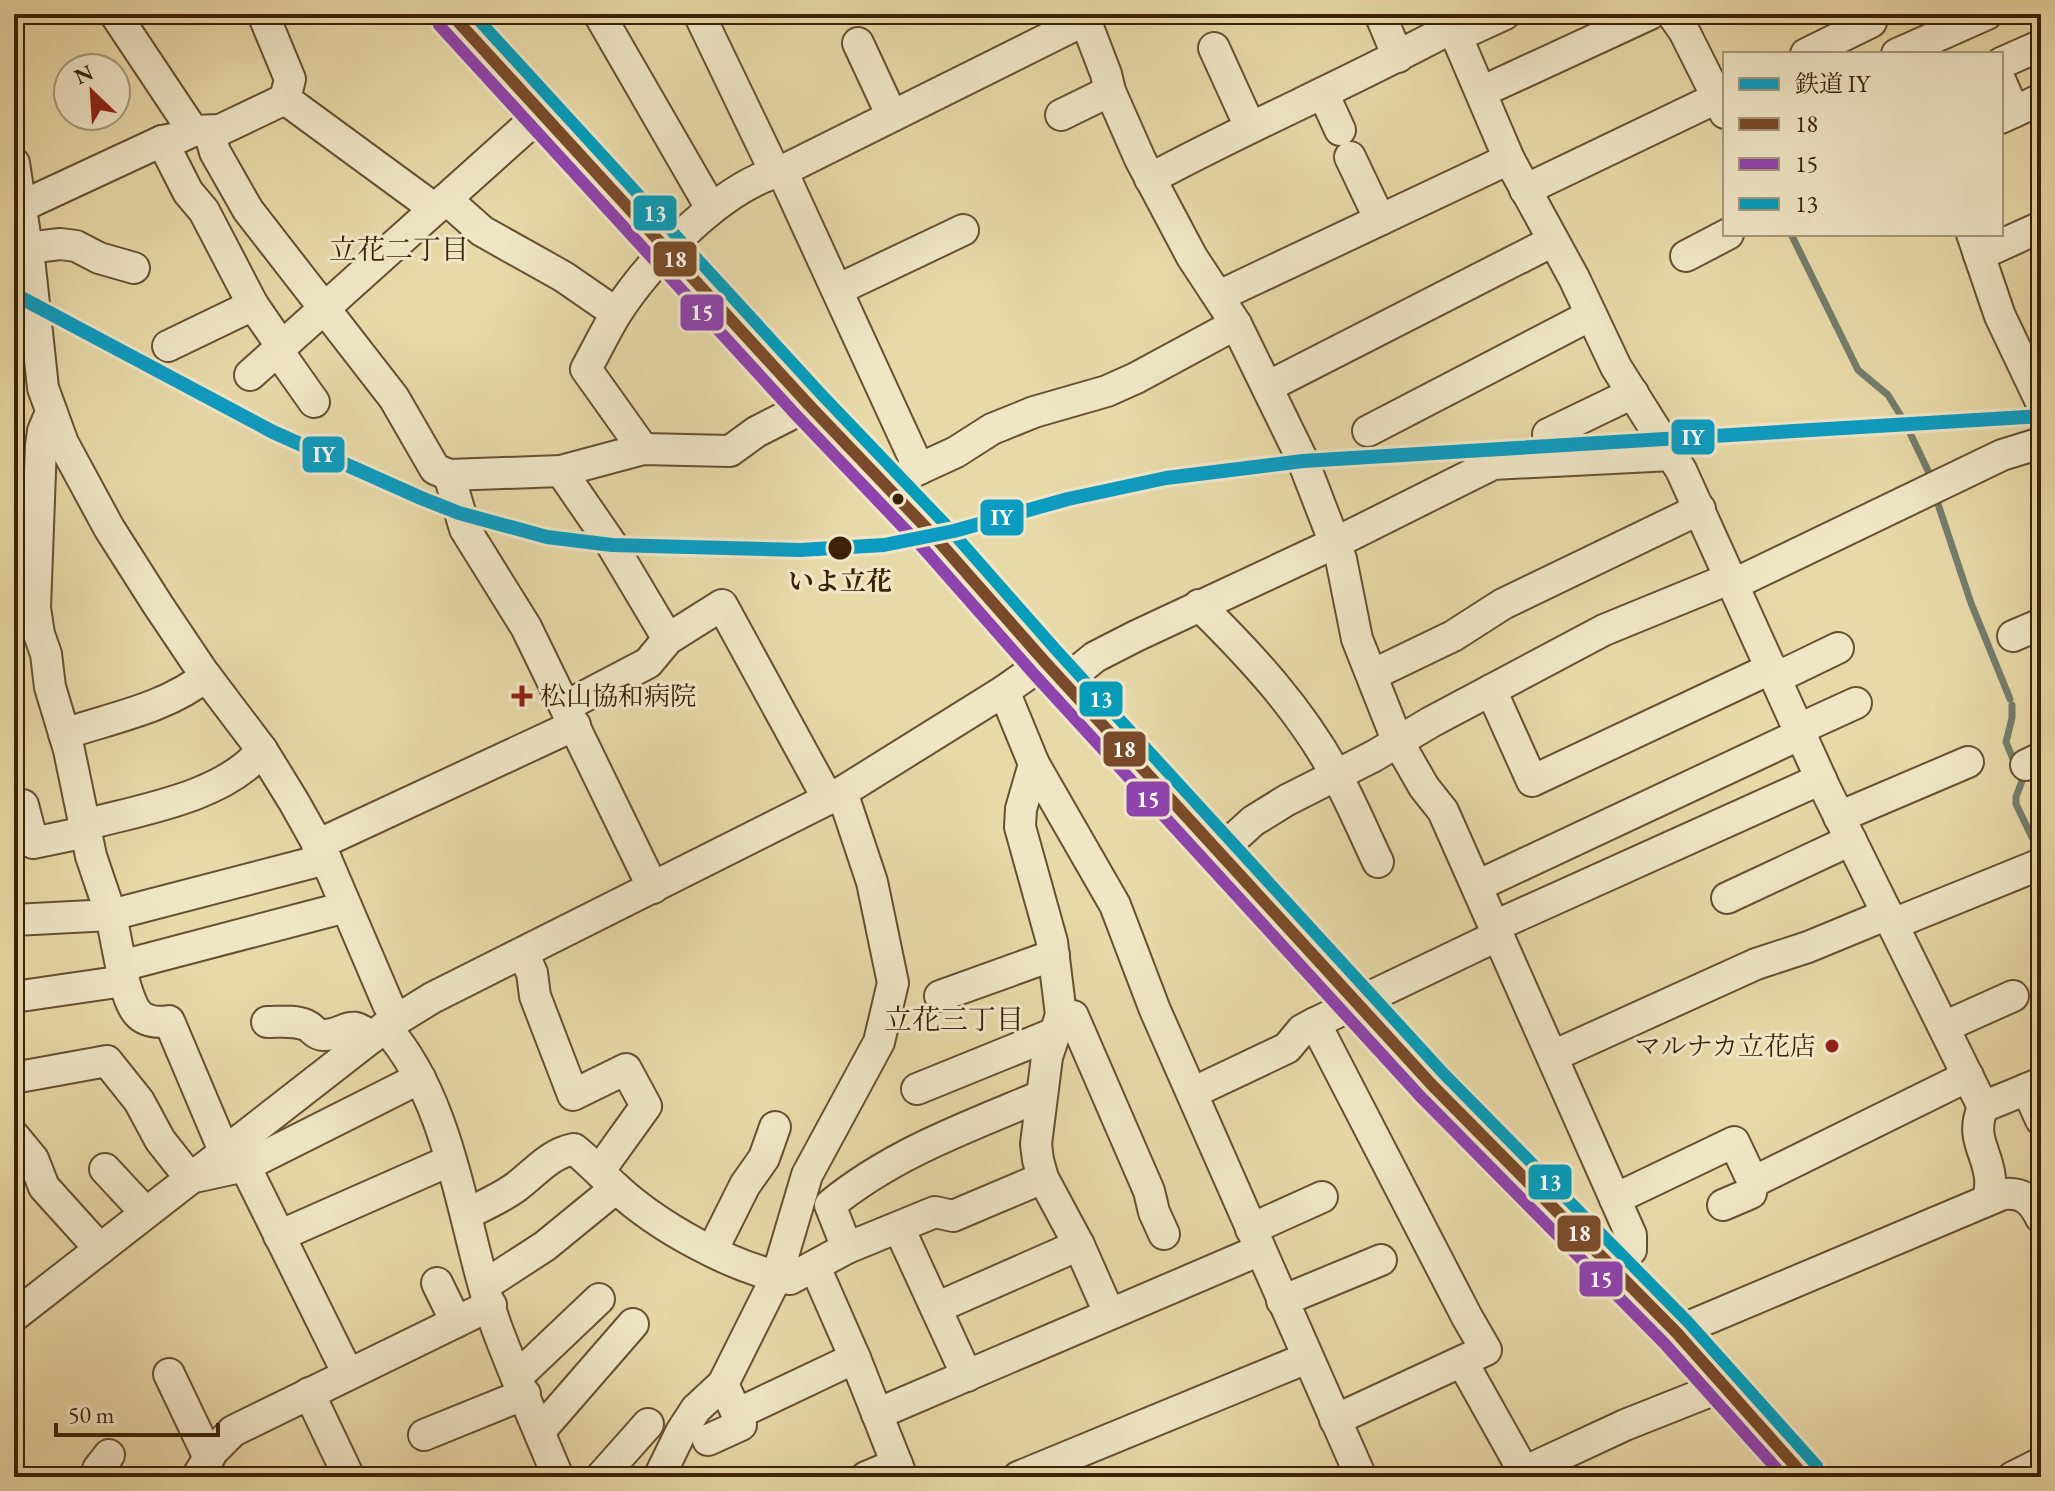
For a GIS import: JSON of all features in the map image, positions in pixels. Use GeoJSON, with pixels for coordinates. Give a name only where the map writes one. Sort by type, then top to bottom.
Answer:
{"type":"FeatureCollection","features":[{"type":"Feature","properties":{"kind":"street"},"geometry":{"type":"LineString","coordinates":[[115,14],[201,131],[248,210],[394,398],[435,469],[449,475],[561,471],[643,449],[730,451],[756,432],[809,405]]}},
{"type":"Feature","properties":{"kind":"street"},"geometry":{"type":"LineString","coordinates":[[263,14],[290,79],[285,99]]}},
{"type":"Feature","properties":{"kind":"street"},"geometry":{"type":"LineString","coordinates":[[451,14],[809,405],[934,536],[1054,672],[1432,1085],[1676,1332],[1805,1477]]}},
{"type":"Feature","properties":{"kind":"street"},"geometry":{"type":"LineString","coordinates":[[599,14],[711,208]]}},
{"type":"Feature","properties":{"kind":"street"},"geometry":{"type":"LineString","coordinates":[[699,14],[837,290],[919,469]]}},
{"type":"Feature","properties":{"kind":"street"},"geometry":{"type":"LineString","coordinates":[[1380,14],[1398,57]]}},
{"type":"Feature","properties":{"kind":"street"},"geometry":{"type":"LineString","coordinates":[[1150,179],[1250,127],[1398,57],[1452,26],[1505,14]]}},
{"type":"Feature","properties":{"kind":"street"},"geometry":{"type":"LineString","coordinates":[[1481,92],[1650,14]]}},
{"type":"Feature","properties":{"kind":"street"},"geometry":{"type":"LineString","coordinates":[[1525,190],[1723,102],[1672,14]]}},
{"type":"Feature","properties":{"kind":"street"},"geometry":{"type":"LineString","coordinates":[[1902,52],[1987,14]]}},
{"type":"Feature","properties":{"kind":"street"},"geometry":{"type":"LineString","coordinates":[[643,449],[586,369],[616,313],[668,249],[711,208],[734,191],[892,116],[1084,17],[1110,91],[1150,179],[1192,257],[1236,324],[1303,461],[1335,543],[1357,639],[1397,740],[1424,787],[1443,811],[1631,1235],[1631,1250],[1614,1268]]}},
{"type":"Feature","properties":{"kind":"street"},"geometry":{"type":"LineString","coordinates":[[1810,52],[1869,18],[1887,52]]}},
{"type":"Feature","properties":{"kind":"street"},"geometry":{"type":"LineString","coordinates":[[1452,26],[1509,159],[1616,367],[1672,455],[1700,509],[1821,779],[1983,1107]]}},
{"type":"Feature","properties":{"kind":"street"},"geometry":{"type":"LineString","coordinates":[[860,42],[892,116]]}},
{"type":"Feature","properties":{"kind":"street"},"geometry":{"type":"LineString","coordinates":[[1214,48],[1250,127]]}},
{"type":"Feature","properties":{"kind":"street"},"geometry":{"type":"LineString","coordinates":[[2003,62],[2035,48]]}},
{"type":"Feature","properties":{"kind":"street"},"geometry":{"type":"LineString","coordinates":[[2003,85],[2019,110]]}},
{"type":"Feature","properties":{"kind":"street"},"geometry":{"type":"LineString","coordinates":[[1061,115],[1110,91]]}},
{"type":"Feature","properties":{"kind":"street"},"geometry":{"type":"LineString","coordinates":[[1323,93],[1380,220]]}},
{"type":"Feature","properties":{"kind":"street"},"geometry":{"type":"LineString","coordinates":[[19,213],[162,141],[201,131],[220,130],[285,99]]}},
{"type":"Feature","properties":{"kind":"street"},"geometry":{"type":"LineString","coordinates":[[285,99],[482,231],[564,277],[616,313]]}},
{"type":"Feature","properties":{"kind":"street"},"geometry":{"type":"LineString","coordinates":[[250,375],[543,112]]}},
{"type":"Feature","properties":{"kind":"street"},"geometry":{"type":"LineString","coordinates":[[162,141],[188,192],[204,211],[253,305],[314,402]]}},
{"type":"Feature","properties":{"kind":"street"},"geometry":{"type":"LineString","coordinates":[[1219,296],[1509,159]]}},
{"type":"Feature","properties":{"kind":"street"},"geometry":{"type":"LineString","coordinates":[[14,163],[19,213],[27,248],[23,287],[43,388],[63,443],[109,528],[206,676],[262,750],[321,852],[346,907],[384,1028],[401,1044],[420,1078],[466,1214],[488,1295],[558,1477]]}},
{"type":"Feature","properties":{"kind":"street"},"geometry":{"type":"LineString","coordinates":[[2041,227],[1976,244],[2000,316],[2033,365],[2041,402]]}},
{"type":"Feature","properties":{"kind":"street"},"geometry":{"type":"LineString","coordinates":[[837,290],[963,230]]}},
{"type":"Feature","properties":{"kind":"street"},"geometry":{"type":"LineString","coordinates":[[1686,256],[1724,236]]}},
{"type":"Feature","properties":{"kind":"street"},"geometry":{"type":"LineString","coordinates":[[1267,387],[1553,241]]}},
{"type":"Feature","properties":{"kind":"street"},"geometry":{"type":"LineString","coordinates":[[27,248],[60,244],[76,246],[99,258],[134,268]]}},
{"type":"Feature","properties":{"kind":"street"},"geometry":{"type":"LineString","coordinates":[[168,346],[253,305]]}},
{"type":"Feature","properties":{"kind":"street"},"geometry":{"type":"LineString","coordinates":[[1368,431],[1591,315]]}},
{"type":"Feature","properties":{"kind":"street"},"geometry":{"type":"LineString","coordinates":[[885,486],[956,452],[992,429],[1034,412],[1107,391],[1136,378],[1236,324]]}},
{"type":"Feature","properties":{"kind":"street"},"geometry":{"type":"LineString","coordinates":[[1548,434],[1633,393]]}},
{"type":"Feature","properties":{"kind":"street"},"geometry":{"type":"LineString","coordinates":[[51,412],[43,431],[26,542],[25,580],[35,608],[50,687],[85,828],[111,915],[130,1001],[138,1015],[155,1023],[169,1021],[234,1158],[279,1236],[348,1374]]}},
{"type":"Feature","properties":{"kind":"street"},"geometry":{"type":"LineString","coordinates":[[1219,852],[1253,821],[1604,630],[1732,581],[2002,455],[2041,443]]}},
{"type":"Feature","properties":{"kind":"street"},"geometry":{"type":"LineString","coordinates":[[234,1158],[384,1028],[432,998],[835,795],[1004,691],[1095,657],[1493,464],[1672,455]]}},
{"type":"Feature","properties":{"kind":"street"},"geometry":{"type":"LineString","coordinates":[[561,471],[612,545],[668,639]]}},
{"type":"Feature","properties":{"kind":"street"},"geometry":{"type":"LineString","coordinates":[[449,475],[465,529],[526,627],[653,888]]}},
{"type":"Feature","properties":{"kind":"street"},"geometry":{"type":"LineString","coordinates":[[1372,675],[1453,636],[1503,604],[1700,509]]}},
{"type":"Feature","properties":{"kind":"street"},"geometry":{"type":"LineString","coordinates":[[14,920],[111,915],[321,852],[571,716],[648,663],[668,639],[722,605],[835,795],[872,882],[893,983],[879,1042],[807,1175],[777,1276],[723,1384],[696,1409],[659,1477]]}},
{"type":"Feature","properties":{"kind":"street"},"geometry":{"type":"LineString","coordinates":[[1199,605],[1262,669],[1289,703],[1336,774],[1378,862]]}},
{"type":"Feature","properties":{"kind":"street"},"geometry":{"type":"LineString","coordinates":[[2013,636],[2041,624]]}},
{"type":"Feature","properties":{"kind":"street"},"geometry":{"type":"LineString","coordinates":[[1491,690],[1532,781],[1774,673],[1838,648]]}},
{"type":"Feature","properties":{"kind":"street"},"geometry":{"type":"LineString","coordinates":[[64,734],[159,702],[193,686],[206,676]]}},
{"type":"Feature","properties":{"kind":"street"},"geometry":{"type":"LineString","coordinates":[[1004,691],[1034,764],[1115,905],[1155,1010],[1361,1477]]}},
{"type":"Feature","properties":{"kind":"street"},"geometry":{"type":"LineString","coordinates":[[1477,886],[1856,703]]}},
{"type":"Feature","properties":{"kind":"street"},"geometry":{"type":"LineString","coordinates":[[14,806],[23,805],[33,843],[177,800],[238,773],[253,762],[262,750]]}},
{"type":"Feature","properties":{"kind":"street"},"geometry":{"type":"LineString","coordinates":[[1727,898],[1845,828],[1968,762]]}},
{"type":"Feature","properties":{"kind":"street"},"geometry":{"type":"LineString","coordinates":[[1034,764],[1021,809],[1020,827],[1038,883],[1054,955],[1061,1015],[1047,1057],[1036,1144],[1043,1178],[1079,1245],[1109,1313]]}},
{"type":"Feature","properties":{"kind":"street"},"geometry":{"type":"LineString","coordinates":[[1192,1093],[1287,1048],[1302,1030],[1497,931],[1821,779]]}},
{"type":"Feature","properties":{"kind":"street"},"geometry":{"type":"LineString","coordinates":[[1553,1056],[1756,964],[2036,866]]}},
{"type":"Feature","properties":{"kind":"street"},"geometry":{"type":"LineString","coordinates":[[14,997],[123,974],[346,907]]}},
{"type":"Feature","properties":{"kind":"street"},"geometry":{"type":"LineString","coordinates":[[203,1471],[222,1439],[233,1431],[456,1322],[545,1246],[608,1179],[646,1106],[626,1069],[573,1095],[535,996],[532,973],[523,953]]}},
{"type":"Feature","properties":{"kind":"street"},"geometry":{"type":"LineString","coordinates":[[940,996],[1054,955]]}},
{"type":"Feature","properties":{"kind":"street"},"geometry":{"type":"LineString","coordinates":[[1944,1027],[2013,996]]}},
{"type":"Feature","properties":{"kind":"street"},"geometry":{"type":"LineString","coordinates":[[917,1089],[1058,1026],[1073,1016],[1149,1191],[1164,1234]]}},
{"type":"Feature","properties":{"kind":"street"},"geometry":{"type":"LineString","coordinates":[[267,1022],[290,1021],[326,1036],[352,1027],[384,1028]]}},
{"type":"Feature","properties":{"kind":"street"},"geometry":{"type":"LineString","coordinates":[[1315,1023],[1486,1350],[1335,1420]]}},
{"type":"Feature","properties":{"kind":"street"},"geometry":{"type":"LineString","coordinates":[[19,1077],[107,1061],[139,1101],[160,1140],[190,1178]]}},
{"type":"Feature","properties":{"kind":"street"},"geometry":{"type":"LineString","coordinates":[[1753,1182],[1968,1076]]}},
{"type":"Feature","properties":{"kind":"street"},"geometry":{"type":"LineString","coordinates":[[14,1316],[190,1178],[420,1078]]}},
{"type":"Feature","properties":{"kind":"street"},"geometry":{"type":"LineString","coordinates":[[1989,1199],[1990,1179],[1978,1139],[1977,1121],[1983,1107],[2034,1086],[2041,1120]]}},
{"type":"Feature","properties":{"kind":"street"},"geometry":{"type":"LineString","coordinates":[[847,1248],[830,1205],[857,1183],[919,1148],[1041,1096]]}},
{"type":"Feature","properties":{"kind":"street"},"geometry":{"type":"LineString","coordinates":[[712,1251],[745,1185],[764,1158],[775,1127]]}},
{"type":"Feature","properties":{"kind":"street"},"geometry":{"type":"LineString","coordinates":[[14,1136],[33,1159],[44,1187],[100,1249]]}},
{"type":"Feature","properties":{"kind":"street"},"geometry":{"type":"LineString","coordinates":[[1615,1199],[1734,1142],[1753,1182],[1751,1193],[1723,1205]]}},
{"type":"Feature","properties":{"kind":"street"},"geometry":{"type":"LineString","coordinates":[[466,1214],[516,1187],[544,1161],[574,1149],[657,1220],[712,1251],[790,1279],[847,1248],[935,1212],[953,1216],[1043,1178]]}},
{"type":"Feature","properties":{"kind":"street"},"geometry":{"type":"LineString","coordinates":[[279,1236],[449,1161]]}},
{"type":"Feature","properties":{"kind":"street"},"geometry":{"type":"LineString","coordinates":[[105,1169],[145,1212]]}},
{"type":"Feature","properties":{"kind":"street"},"geometry":{"type":"LineString","coordinates":[[1676,1332],[2003,1194],[2020,1194],[2035,1206],[2041,1218]]}},
{"type":"Feature","properties":{"kind":"street"},"geometry":{"type":"LineString","coordinates":[[877,1414],[1109,1313],[1256,1239],[1322,1197]]}},
{"type":"Feature","properties":{"kind":"street"},"geometry":{"type":"LineString","coordinates":[[899,1228],[967,1376]]}},
{"type":"Feature","properties":{"kind":"street"},"geometry":{"type":"LineString","coordinates":[[936,1308],[1079,1245]]}},
{"type":"Feature","properties":{"kind":"street"},"geometry":{"type":"LineString","coordinates":[[1282,1301],[1381,1260]]}},
{"type":"Feature","properties":{"kind":"street"},"geometry":{"type":"LineString","coordinates":[[815,1267],[900,1470],[866,1477]]}},
{"type":"Feature","properties":{"kind":"street"},"geometry":{"type":"LineString","coordinates":[[437,1283],[456,1322]]}},
{"type":"Feature","properties":{"kind":"street"},"geometry":{"type":"LineString","coordinates":[[424,1435],[521,1385],[599,1299]]}},
{"type":"Feature","properties":{"kind":"street"},"geometry":{"type":"LineString","coordinates":[[540,1431],[633,1324]]}},
{"type":"Feature","properties":{"kind":"street"},"geometry":{"type":"LineString","coordinates":[[708,1440],[855,1358]]}},
{"type":"Feature","properties":{"kind":"street"},"geometry":{"type":"LineString","coordinates":[[1018,1477],[1307,1358]]}},
{"type":"Feature","properties":{"kind":"street"},"geometry":{"type":"LineString","coordinates":[[1463,1363],[1518,1474],[1625,1425],[1703,1394],[1721,1382]]}},
{"type":"Feature","properties":{"kind":"street"},"geometry":{"type":"LineString","coordinates":[[169,1374],[203,1471]]}},
{"type":"Feature","properties":{"kind":"street"},"geometry":{"type":"LineString","coordinates":[[723,1384],[741,1424]]}},
{"type":"Feature","properties":{"kind":"street"},"geometry":{"type":"LineString","coordinates":[[309,1393],[349,1477]]}},
{"type":"Feature","properties":{"kind":"street"},"geometry":{"type":"LineString","coordinates":[[601,1477],[648,1424]]}},
{"type":"Feature","properties":{"kind":"street"},"geometry":{"type":"LineString","coordinates":[[2013,1477],[2041,1463]]}},
{"type":"Feature","properties":{"kind":"waterway"},"geometry":{"type":"LineString","coordinates":[[1792,236],[1858,370],[1888,395],[1901,416]]}},
{"type":"Feature","properties":{"kind":"waterway"},"geometry":{"type":"LineString","coordinates":[[1910,433],[1931,477]]}},
{"type":"Feature","properties":{"kind":"waterway"},"geometry":{"type":"LineString","coordinates":[[1936,498],[1971,603],[2010,699]]}},
{"type":"Feature","properties":{"kind":"waterway"},"geometry":{"type":"LineString","coordinates":[[2012,705],[2006,742],[2022,781],[2016,804],[2041,856]]}},
{"type":"Feature","properties":{"kind":"rail line","name":"IY"},"geometry":{"type":"LineString","coordinates":[[14,294],[273,432],[421,498],[459,513],[547,537],[612,545],[800,550],[884,545],[954,531],[1068,499],[1166,478],[1303,461],[2041,416]]}},
{"type":"Feature","properties":{"kind":"transit line","name":"18"},"geometry":{"type":"LineString","coordinates":[[451,14],[809,405],[934,536],[1045,662],[1432,1085],[1676,1332],[1805,1477]]}},
{"type":"Feature","properties":{"kind":"transit line","name":"13"},"geometry":{"type":"LineString","coordinates":[[473,14],[821,394],[946,525],[1057,651],[1444,1074],[1687,1321],[1817,1466]]}},
{"type":"Feature","properties":{"kind":"transit line","name":"15"},"geometry":{"type":"LineString","coordinates":[[439,25],[797,416],[922,547],[1033,673],[1420,1096],[1664,1343],[1784,1477]]}},
{"type":"Feature","properties":{"kind":"place","name":"いよ立花"},"geometry":{"type":"Point","coordinates":[840,548]}},
{"type":"Feature","properties":{"kind":"place","name":"松山協和病院"},"geometry":{"type":"Point","coordinates":[522,696]}},
{"type":"Feature","properties":{"kind":"place","name":"マルナカ立花店"},"geometry":{"type":"Point","coordinates":[1832,1046]}},
{"type":"Feature","properties":{"kind":"district","name":"立花二丁目"},"geometry":{"type":"Point","coordinates":[399,249]}},
{"type":"Feature","properties":{"kind":"district","name":"立花三丁目"},"geometry":{"type":"Point","coordinates":[954,1019]}}]}
